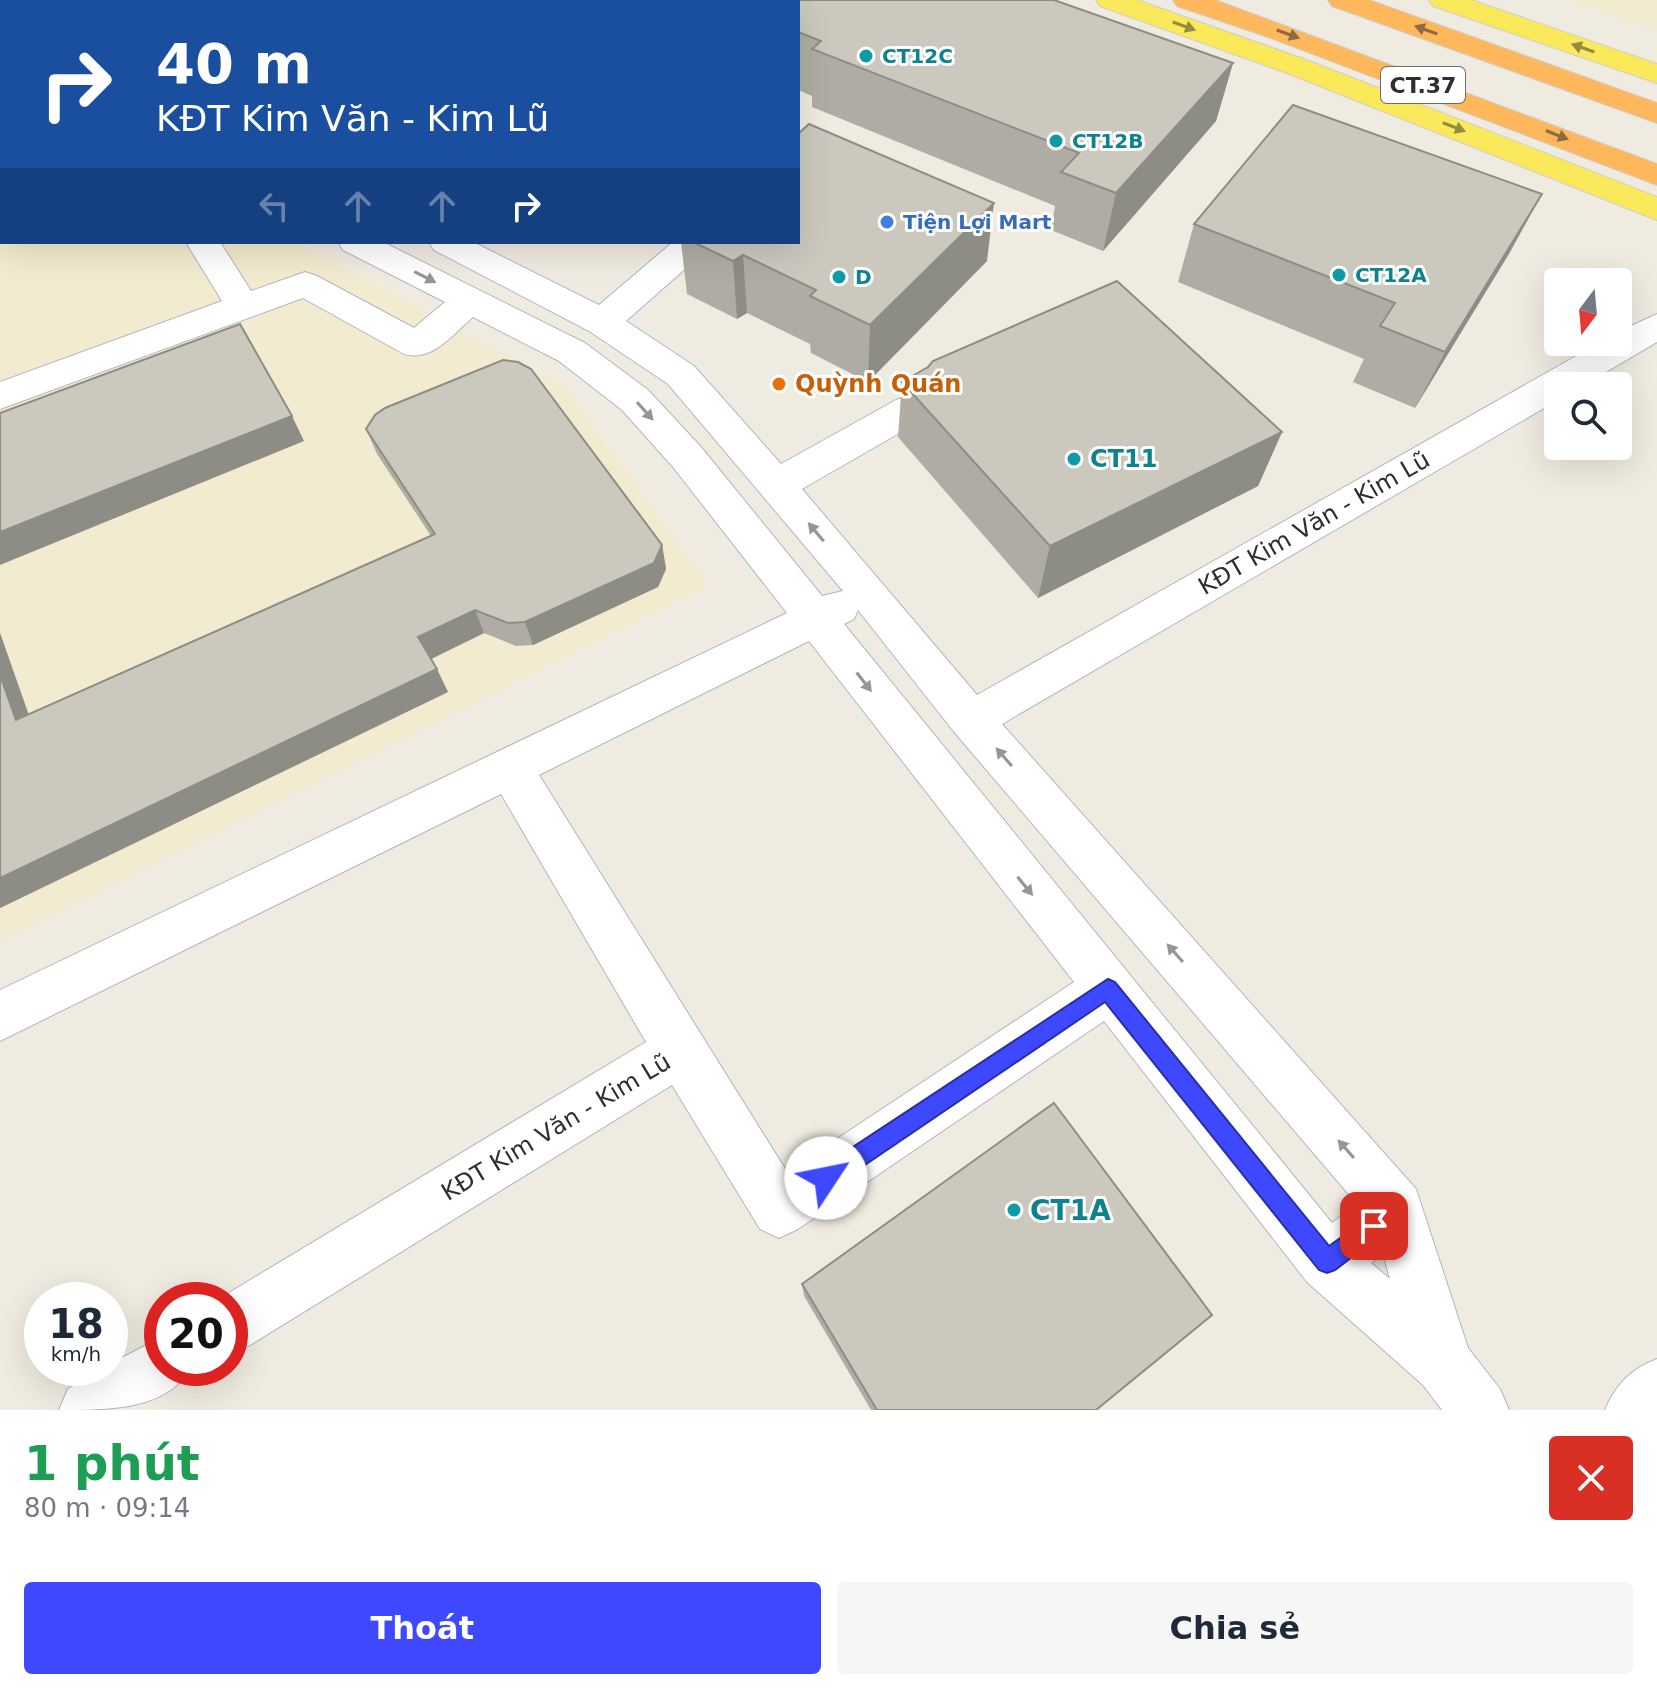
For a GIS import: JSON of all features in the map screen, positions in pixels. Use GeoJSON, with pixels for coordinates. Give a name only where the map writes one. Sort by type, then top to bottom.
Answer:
{"type":"FeatureCollection","features":[{"type":"Feature","properties":{"kind":"highway","name":"CT.37"},"geometry":{"type":"LineString","coordinates":[[1187,0],[1307,42],[1657,175]]}},
{"type":"Feature","properties":{"kind":"highway","name":"CT.37"},"geometry":{"type":"LineString","coordinates":[[1342,0],[1657,114]]}},
{"type":"Feature","properties":{"kind":"main road"},"geometry":{"type":"LineString","coordinates":[[1110,0],[1298,67],[1657,209]]}},
{"type":"Feature","properties":{"kind":"main road"},"geometry":{"type":"LineString","coordinates":[[1443,0],[1657,74]]}},
{"type":"Feature","properties":{"kind":"street"},"geometry":{"type":"LineString","coordinates":[[204,244],[244,308]]}},
{"type":"Feature","properties":{"kind":"street"},"geometry":{"type":"LineString","coordinates":[[359,244],[572,352],[635,400],[687,457],[1327,1262],[1444,1364],[1479,1410]]}},
{"type":"Feature","properties":{"kind":"street"},"geometry":{"type":"LineString","coordinates":[[450,244],[602,322],[681,375],[867,591],[971,720],[1397,1208],[1444,1364]]}},
{"type":"Feature","properties":{"kind":"street"},"geometry":{"type":"LineString","coordinates":[[602,322],[691,245]]}},
{"type":"Feature","properties":{"kind":"street"},"geometry":{"type":"LineString","coordinates":[[0,396],[305,284],[417,345],[471,300]]}},
{"type":"Feature","properties":{"kind":"street"},"geometry":{"type":"LineString","coordinates":[[514,321],[550,294]]}},
{"type":"Feature","properties":{"kind":"street","name":"KĐT Kim Văn - Kim Lũ"},"geometry":{"type":"LineString","coordinates":[[971,720],[1657,326]]}},
{"type":"Feature","properties":{"kind":"street"},"geometry":{"type":"LineString","coordinates":[[776,485],[909,410]]}},
{"type":"Feature","properties":{"kind":"street"},"geometry":{"type":"LineString","coordinates":[[687,457],[731,434]]}},
{"type":"Feature","properties":{"kind":"street"},"geometry":{"type":"LineString","coordinates":[[0,1016],[816,620],[867,591]]}},
{"type":"Feature","properties":{"kind":"street","name":"KĐT Kim Văn - Kim Lũ"},"geometry":{"type":"LineString","coordinates":[[248,1314],[680,1051],[510,768]]}},
{"type":"Feature","properties":{"kind":"street"},"geometry":{"type":"LineString","coordinates":[[680,1051],[779,1210],[1108,989]]}},
{"type":"Feature","properties":{"kind":"street"},"geometry":{"type":"LineString","coordinates":[[1327,1262],[1397,1208]]}},
{"type":"Feature","properties":{"kind":"street"},"geometry":{"type":"LineString","coordinates":[[89,1410],[144,1377]]}},
{"type":"Feature","properties":{"kind":"street"},"geometry":{"type":"LineString","coordinates":[[1635,1410],[1657,1388]]}},
{"type":"Feature","properties":{"kind":"shaded area"},"geometry":{"type":"Polygon","coordinates":[[[1568,0],[1657,0],[1657,31],[1568,0]]]}},
{"type":"Feature","properties":{"kind":"shaded area"},"geometry":{"type":"Polygon","coordinates":[[[0,244],[301,244],[563,386],[709,585],[0,942],[0,244]]]}},
{"type":"Feature","properties":{"kind":"building"},"geometry":{"type":"Polygon","coordinates":[[[800,0],[1054,0],[1233,63],[1116,193],[1061,172],[1079,153],[812,49],[821,41],[800,33],[800,0]]]}},
{"type":"Feature","properties":{"kind":"building"},"geometry":{"type":"Polygon","coordinates":[[[1293,105],[1542,194],[1445,352],[1380,326],[1395,303],[1194,224],[1293,105]]]}},
{"type":"Feature","properties":{"kind":"building"},"geometry":{"type":"Polygon","coordinates":[[[809,124],[994,203],[870,325],[810,296],[816,290],[743,255],[733,261],[697,244],[800,244],[800,132],[809,124]]]}},
{"type":"Feature","properties":{"kind":"building","name":"CT11"},"geometry":{"type":"Polygon","coordinates":[[[1117,281],[1282,432],[1050,546],[902,382],[933,361],[1117,281]]]}},
{"type":"Feature","properties":{"kind":"building"},"geometry":{"type":"Polygon","coordinates":[[[240,324],[292,416],[0,532],[0,413],[240,324]]]}},
{"type":"Feature","properties":{"kind":"building"},"geometry":{"type":"Polygon","coordinates":[[[503,360],[518,362],[531,369],[662,545],[654,563],[525,622],[508,623],[475,610],[418,637],[437,669],[0,878],[0,675],[16,720],[435,534],[366,429],[375,415],[385,408],[503,360]]]}},
{"type":"Feature","properties":{"kind":"building","name":"CT1A"},"geometry":{"type":"Polygon","coordinates":[[[1054,1103],[1212,1315],[1096,1410],[877,1410],[802,1284],[1054,1103]]]}},
{"type":"Feature","properties":{"kind":"place","name":"CT12C"},"geometry":{"type":"Point","coordinates":[866,56]}},
{"type":"Feature","properties":{"kind":"place","name":"CT12B"},"geometry":{"type":"Point","coordinates":[1056,141]}},
{"type":"Feature","properties":{"kind":"place","name":"Tiện Lợi Mart"},"geometry":{"type":"Point","coordinates":[887,222]}},
{"type":"Feature","properties":{"kind":"place","name":"CT12A"},"geometry":{"type":"Point","coordinates":[1339,275]}},
{"type":"Feature","properties":{"kind":"place","name":"D"},"geometry":{"type":"Point","coordinates":[839,277]}},
{"type":"Feature","properties":{"kind":"place","name":"Quỳnh Quán"},"geometry":{"type":"Point","coordinates":[779,384]}},
{"type":"Feature","properties":{"kind":"place","name":"CT11"},"geometry":{"type":"Point","coordinates":[1074,459]}},
{"type":"Feature","properties":{"kind":"place","name":"CT1A"},"geometry":{"type":"Point","coordinates":[1014,1210]}},
{"type":"Feature","properties":{"kind":"route"},"geometry":{"type":"LineString","coordinates":[[826,1178],[1108,989],[1327,1262],[1374,1226]]}}]}
